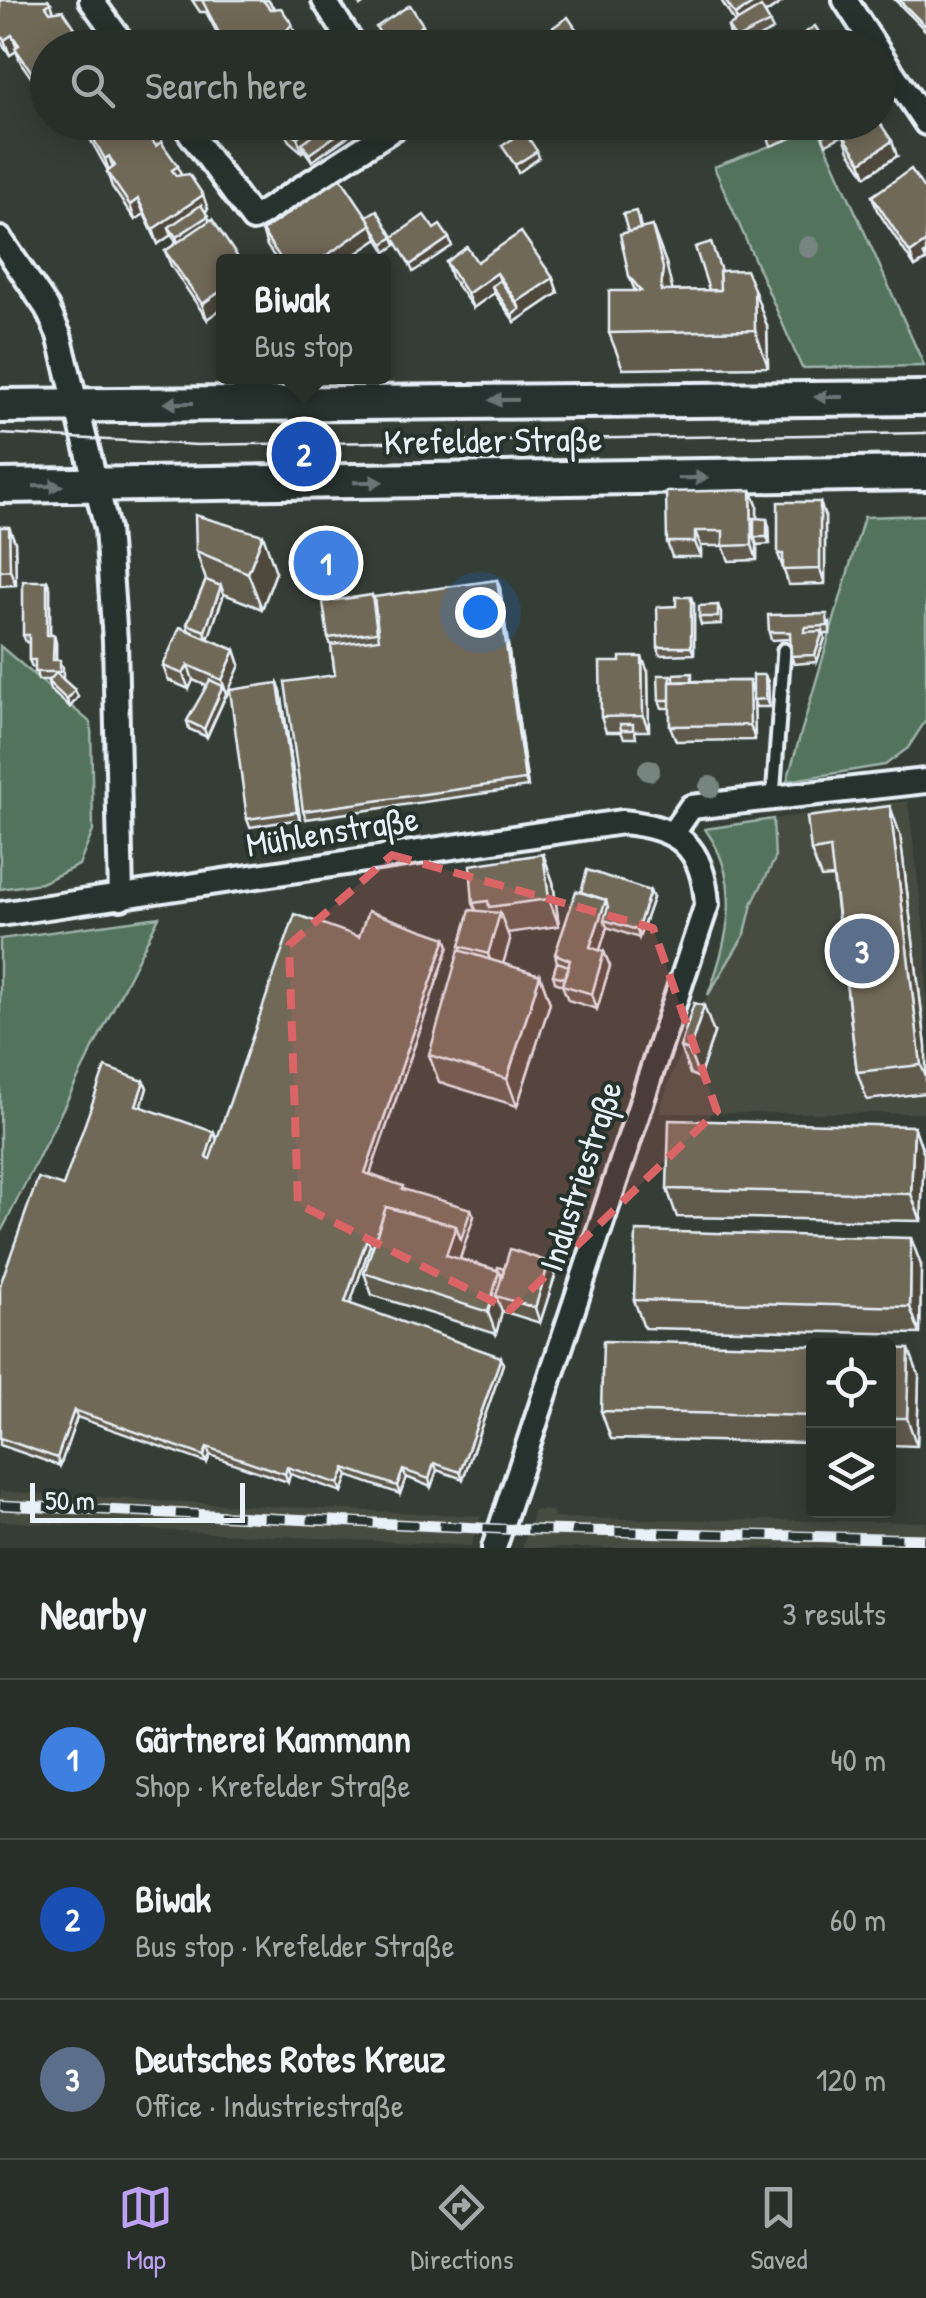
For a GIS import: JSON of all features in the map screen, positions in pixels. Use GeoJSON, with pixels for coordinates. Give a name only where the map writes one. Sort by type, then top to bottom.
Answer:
{"type":"FeatureCollection","features":[{"type":"Feature","properties":{"kind":"main road","name":"Krefelder Straße"},"geometry":{"type":"LineString","coordinates":[[0,406],[926,398]]}},
{"type":"Feature","properties":{"kind":"main road","name":"Krefelder Straße"},"geometry":{"type":"LineString","coordinates":[[0,486],[926,473]]}},
{"type":"Feature","properties":{"kind":"street"},"geometry":{"type":"LineString","coordinates":[[90,0],[112,30]]}},
{"type":"Feature","properties":{"kind":"street"},"geometry":{"type":"LineString","coordinates":[[324,0],[343,30]]}},
{"type":"Feature","properties":{"kind":"street"},"geometry":{"type":"LineString","coordinates":[[845,0],[865,30]]}},
{"type":"Feature","properties":{"kind":"street"},"geometry":{"type":"LineString","coordinates":[[896,78],[926,123]]}},
{"type":"Feature","properties":{"kind":"street"},"geometry":{"type":"LineString","coordinates":[[195,140],[253,219],[376,140]]}},
{"type":"Feature","properties":{"kind":"street"},"geometry":{"type":"LineString","coordinates":[[0,239],[47,308],[79,404],[107,529],[115,641],[121,898]]}},
{"type":"Feature","properties":{"kind":"street"},"geometry":{"type":"LineString","coordinates":[[673,833],[691,807],[926,781]]}},
{"type":"Feature","properties":{"kind":"street","name":"Mühlenstraße"},"geometry":{"type":"LineString","coordinates":[[0,914],[622,822],[651,824],[673,833]]}},
{"type":"Feature","properties":{"kind":"street","name":"Industriestraße"},"geometry":{"type":"LineString","coordinates":[[494,1548],[707,904],[705,870],[673,833]]}},
{"type":"Feature","properties":{"kind":"lane"},"geometry":{"type":"LineString","coordinates":[[773,797],[784,650]]}},
{"type":"Feature","properties":{"kind":"highlighted area"},"geometry":{"type":"Polygon","coordinates":[[[392,855],[653,928],[717,1111],[510,1310],[298,1204],[289,945],[392,855]]]}},
{"type":"Feature","properties":{"kind":"shaded area"},"geometry":{"type":"Polygon","coordinates":[[[908,801],[926,945],[926,1113],[659,1113],[676,1062],[708,995],[745,934],[752,904],[774,859],[773,819],[908,801]]]}},
{"type":"Feature","properties":{"kind":"shaded area"},"geometry":{"type":"Polygon","coordinates":[[[0,1491],[481,1516],[471,1546],[80,1526],[0,1521],[0,1491]]]}},
{"type":"Feature","properties":{"kind":"shaded area"},"geometry":{"type":"Polygon","coordinates":[[[534,1510],[553,1511],[554,1518],[926,1522],[926,1548],[522,1548],[534,1510]]]}},
{"type":"Feature","properties":{"kind":"green space"},"geometry":{"type":"Polygon","coordinates":[[[786,140],[823,140],[924,366],[802,368],[714,167],[786,140]]]}},
{"type":"Feature","properties":{"kind":"green space"},"geometry":{"type":"Polygon","coordinates":[[[926,515],[926,720],[908,748],[885,765],[787,781],[864,517],[926,515]]]}},
{"type":"Feature","properties":{"kind":"green space"},"geometry":{"type":"Polygon","coordinates":[[[0,646],[91,723],[93,831],[79,865],[41,883],[0,889],[0,646]]]}},
{"type":"Feature","properties":{"kind":"green space"},"geometry":{"type":"Polygon","coordinates":[[[773,819],[775,859],[752,904],[745,934],[708,995],[722,952],[729,910],[724,869],[705,829],[773,819]]]}},
{"type":"Feature","properties":{"kind":"green space"},"geometry":{"type":"Polygon","coordinates":[[[159,917],[0,1234],[0,939],[159,917]]]}},
{"type":"Feature","properties":{"kind":"building"},"geometry":{"type":"Polygon","coordinates":[[[0,0],[48,0],[50,12],[63,10],[77,30],[30,30],[30,70],[15,48],[19,45],[12,35],[4,40],[0,34],[0,0]]]}},
{"type":"Feature","properties":{"kind":"building"},"geometry":{"type":"Polygon","coordinates":[[[202,0],[263,0],[270,9],[281,8],[292,24],[287,30],[217,30],[202,0]]]}},
{"type":"Feature","properties":{"kind":"building"},"geometry":{"type":"Polygon","coordinates":[[[725,0],[758,0],[735,15],[725,0]]]}},
{"type":"Feature","properties":{"kind":"building"},"geometry":{"type":"Polygon","coordinates":[[[899,0],[926,0],[926,23],[924,25],[899,0]]]}},
{"type":"Feature","properties":{"kind":"building"},"geometry":{"type":"Polygon","coordinates":[[[410,5],[423,25],[416,30],[376,27],[410,5]]]}},
{"type":"Feature","properties":{"kind":"building"},"geometry":{"type":"Polygon","coordinates":[[[761,7],[770,22],[754,30],[728,27],[761,7]]]}},
{"type":"Feature","properties":{"kind":"building"},"geometry":{"type":"Polygon","coordinates":[[[568,17],[577,30],[549,30],[568,17]]]}},
{"type":"Feature","properties":{"kind":"building"},"geometry":{"type":"Polygon","coordinates":[[[94,140],[152,140],[156,146],[161,142],[178,166],[172,170],[176,176],[189,174],[203,195],[153,229],[138,199],[130,205],[107,172],[115,166],[109,156],[105,159],[94,140]]]}},
{"type":"Feature","properties":{"kind":"building"},"geometry":{"type":"Polygon","coordinates":[[[306,140],[329,140],[309,154],[302,143],[306,140]]]}},
{"type":"Feature","properties":{"kind":"building"},"geometry":{"type":"Polygon","coordinates":[[[511,140],[530,140],[537,151],[515,165],[502,146],[511,140]]]}},
{"type":"Feature","properties":{"kind":"building"},"geometry":{"type":"Polygon","coordinates":[[[847,140],[891,140],[892,141],[861,162],[847,140]]]}},
{"type":"Feature","properties":{"kind":"building"},"geometry":{"type":"Polygon","coordinates":[[[911,169],[926,192],[926,242],[910,253],[872,196],[911,169]]]}},
{"type":"Feature","properties":{"kind":"building"},"geometry":{"type":"Polygon","coordinates":[[[341,178],[372,224],[329,254],[278,254],[262,231],[341,178]]]}},
{"type":"Feature","properties":{"kind":"building"},"geometry":{"type":"Polygon","coordinates":[[[201,205],[208,216],[176,237],[169,227],[201,205]]]}},
{"type":"Feature","properties":{"kind":"building"},"geometry":{"type":"Polygon","coordinates":[[[377,210],[393,237],[383,244],[367,216],[377,210]]]}},
{"type":"Feature","properties":{"kind":"building"},"geometry":{"type":"Polygon","coordinates":[[[636,211],[640,229],[628,232],[623,214],[636,211]]]}},
{"type":"Feature","properties":{"kind":"building"},"geometry":{"type":"Polygon","coordinates":[[[424,215],[434,229],[440,225],[449,238],[410,265],[393,237],[424,215]]]}},
{"type":"Feature","properties":{"kind":"building"},"geometry":{"type":"Polygon","coordinates":[[[212,219],[236,254],[216,254],[216,294],[202,304],[165,251],[212,219]]]}},
{"type":"Feature","properties":{"kind":"building"},"geometry":{"type":"Polygon","coordinates":[[[652,226],[663,268],[661,291],[720,290],[719,271],[746,270],[754,289],[755,330],[609,333],[609,291],[641,291],[629,276],[620,234],[652,226]]]}},
{"type":"Feature","properties":{"kind":"building"},"geometry":{"type":"Polygon","coordinates":[[[521,232],[553,278],[517,302],[497,273],[467,294],[446,262],[467,247],[477,262],[521,232]]]}},
{"type":"Feature","properties":{"kind":"building"},"geometry":{"type":"Polygon","coordinates":[[[711,242],[721,271],[720,290],[709,290],[695,247],[711,242]]]}},
{"type":"Feature","properties":{"kind":"building"},"geometry":{"type":"Polygon","coordinates":[[[500,280],[520,309],[512,315],[492,286],[500,280]]]}},
{"type":"Feature","properties":{"kind":"building"},"geometry":{"type":"Polygon","coordinates":[[[751,490],[752,545],[723,546],[723,531],[695,531],[695,542],[667,542],[666,492],[751,490]]]}},
{"type":"Feature","properties":{"kind":"building"},"geometry":{"type":"Polygon","coordinates":[[[778,502],[820,502],[820,569],[783,570],[783,554],[778,554],[778,502]]]}},
{"type":"Feature","properties":{"kind":"building"},"geometry":{"type":"Polygon","coordinates":[[[195,515],[263,535],[248,573],[196,551],[195,515]]]}},
{"type":"Feature","properties":{"kind":"building"},"geometry":{"type":"Polygon","coordinates":[[[754,518],[767,519],[767,537],[754,537],[754,518]]]}},
{"type":"Feature","properties":{"kind":"building"},"geometry":{"type":"Polygon","coordinates":[[[0,527],[9,527],[10,570],[0,571],[0,527]]]}},
{"type":"Feature","properties":{"kind":"building"},"geometry":{"type":"Polygon","coordinates":[[[206,580],[221,586],[205,631],[187,624],[206,580]]]}},
{"type":"Feature","properties":{"kind":"building"},"geometry":{"type":"Polygon","coordinates":[[[497,580],[525,780],[303,811],[285,682],[335,675],[331,645],[379,639],[374,597],[497,580]]]}},
{"type":"Feature","properties":{"kind":"building"},"geometry":{"type":"Polygon","coordinates":[[[23,581],[47,581],[47,635],[54,635],[53,660],[60,660],[60,672],[35,672],[35,660],[29,660],[29,635],[23,635],[23,581]]]}},
{"type":"Feature","properties":{"kind":"building"},"geometry":{"type":"Polygon","coordinates":[[[372,595],[377,632],[328,638],[323,602],[372,595]]]}},
{"type":"Feature","properties":{"kind":"building"},"geometry":{"type":"Polygon","coordinates":[[[676,597],[691,597],[691,647],[658,647],[657,607],[676,606],[676,597]]]}},
{"type":"Feature","properties":{"kind":"building"},"geometry":{"type":"Polygon","coordinates":[[[718,605],[718,617],[699,617],[699,606],[718,605]]]}},
{"type":"Feature","properties":{"kind":"building"},"geometry":{"type":"Polygon","coordinates":[[[827,614],[828,626],[806,627],[804,632],[823,631],[815,655],[791,656],[790,632],[769,632],[768,615],[827,614]]]}},
{"type":"Feature","properties":{"kind":"building"},"geometry":{"type":"Polygon","coordinates":[[[180,627],[235,650],[222,680],[188,665],[183,674],[163,666],[180,627]]]}},
{"type":"Feature","properties":{"kind":"building"},"geometry":{"type":"Polygon","coordinates":[[[620,657],[642,657],[643,716],[601,717],[600,662],[620,662],[620,657]]]}},
{"type":"Feature","properties":{"kind":"building"},"geometry":{"type":"Polygon","coordinates":[[[56,673],[75,690],[67,700],[48,682],[56,673]]]}},
{"type":"Feature","properties":{"kind":"building"},"geometry":{"type":"Polygon","coordinates":[[[692,673],[692,681],[674,682],[674,674],[692,673]]]}},
{"type":"Feature","properties":{"kind":"building"},"geometry":{"type":"Polygon","coordinates":[[[658,675],[671,675],[670,700],[659,700],[658,675]]]}},
{"type":"Feature","properties":{"kind":"building"},"geometry":{"type":"Polygon","coordinates":[[[753,675],[765,675],[766,699],[753,700],[753,675]]]}},
{"type":"Feature","properties":{"kind":"building"},"geometry":{"type":"Polygon","coordinates":[[[210,680],[223,686],[204,729],[187,721],[210,680]]]}},
{"type":"Feature","properties":{"kind":"building"},"geometry":{"type":"Polygon","coordinates":[[[749,681],[750,725],[670,726],[670,682],[749,681]]]}},
{"type":"Feature","properties":{"kind":"building"},"geometry":{"type":"Polygon","coordinates":[[[278,683],[297,812],[247,819],[230,690],[278,683]]]}},
{"type":"Feature","properties":{"kind":"building"},"geometry":{"type":"Polygon","coordinates":[[[620,724],[633,724],[633,730],[621,730],[620,724]]]}},
{"type":"Feature","properties":{"kind":"building"},"geometry":{"type":"Polygon","coordinates":[[[890,806],[921,1065],[857,1072],[830,848],[811,851],[807,817],[890,806]]]}},
{"type":"Feature","properties":{"kind":"building"},"geometry":{"type":"Polygon","coordinates":[[[543,854],[549,899],[489,907],[488,901],[473,903],[470,865],[543,854]]]}},
{"type":"Feature","properties":{"kind":"building"},"geometry":{"type":"Polygon","coordinates":[[[587,870],[650,891],[637,930],[604,920],[606,900],[581,892],[587,870]]]}},
{"type":"Feature","properties":{"kind":"building"},"geometry":{"type":"Polygon","coordinates":[[[576,891],[606,900],[590,947],[604,952],[592,994],[562,985],[570,960],[555,954],[576,891]]]}},
{"type":"Feature","properties":{"kind":"building"},"geometry":{"type":"Polygon","coordinates":[[[470,910],[500,913],[488,954],[460,946],[470,910]]]}},
{"type":"Feature","properties":{"kind":"building"},"geometry":{"type":"Polygon","coordinates":[[[368,911],[446,938],[365,1173],[403,1186],[402,1189],[471,1209],[461,1240],[456,1226],[386,1207],[375,1240],[367,1238],[345,1302],[501,1357],[460,1472],[434,1463],[429,1479],[403,1470],[397,1486],[345,1468],[339,1484],[287,1467],[285,1474],[207,1447],[204,1456],[74,1410],[57,1458],[0,1438],[0,1285],[38,1178],[63,1186],[105,1067],[144,1081],[136,1105],[214,1132],[206,1157],[210,1159],[295,914],[359,937],[368,911]]]}},
{"type":"Feature","properties":{"kind":"building"},"geometry":{"type":"Polygon","coordinates":[[[459,950],[540,975],[507,1079],[429,1055],[459,950]]]}},
{"type":"Feature","properties":{"kind":"building"},"geometry":{"type":"Polygon","coordinates":[[[557,962],[569,966],[564,978],[553,975],[557,962]]]}},
{"type":"Feature","properties":{"kind":"building"},"geometry":{"type":"Polygon","coordinates":[[[694,1003],[704,1006],[689,1051],[680,1047],[694,1003]]]}},
{"type":"Feature","properties":{"kind":"building"},"geometry":{"type":"Polygon","coordinates":[[[669,1120],[914,1126],[911,1194],[667,1189],[669,1120]]]}},
{"type":"Feature","properties":{"kind":"building"},"geometry":{"type":"Polygon","coordinates":[[[386,1207],[456,1226],[446,1255],[499,1271],[488,1312],[364,1273],[386,1207]]]}},
{"type":"Feature","properties":{"kind":"building"},"geometry":{"type":"Polygon","coordinates":[[[636,1231],[911,1238],[910,1307],[634,1300],[636,1231]]]}},
{"type":"Feature","properties":{"kind":"building"},"geometry":{"type":"Polygon","coordinates":[[[510,1249],[549,1262],[535,1308],[496,1296],[510,1249]]]}},
{"type":"Feature","properties":{"kind":"building"},"geometry":{"type":"Polygon","coordinates":[[[603,1341],[806,1346],[806,1416],[601,1411],[603,1341]]]}},
{"type":"Feature","properties":{"kind":"building"},"geometry":{"type":"Polygon","coordinates":[[[896,1348],[909,1349],[907,1418],[896,1418],[896,1348]]]}},
{"type":"Feature","properties":{"kind":"tram line"},"geometry":{"type":"LineString","coordinates":[[0,434],[197,445],[926,433]]}},
{"type":"Feature","properties":{"kind":"railway"},"geometry":{"type":"LineString","coordinates":[[0,1505],[501,1529],[926,1539]]}},
{"type":"Feature","properties":{"kind":"place","name":"Biwak"},"geometry":{"type":"Point","coordinates":[304,454]}},
{"type":"Feature","properties":{"kind":"place","name":"Gärtnerei Kammann"},"geometry":{"type":"Point","coordinates":[326,563]}},
{"type":"Feature","properties":{"kind":"place","name":"Deutsches Rotes Kreuz"},"geometry":{"type":"Point","coordinates":[862,951]}}]}
